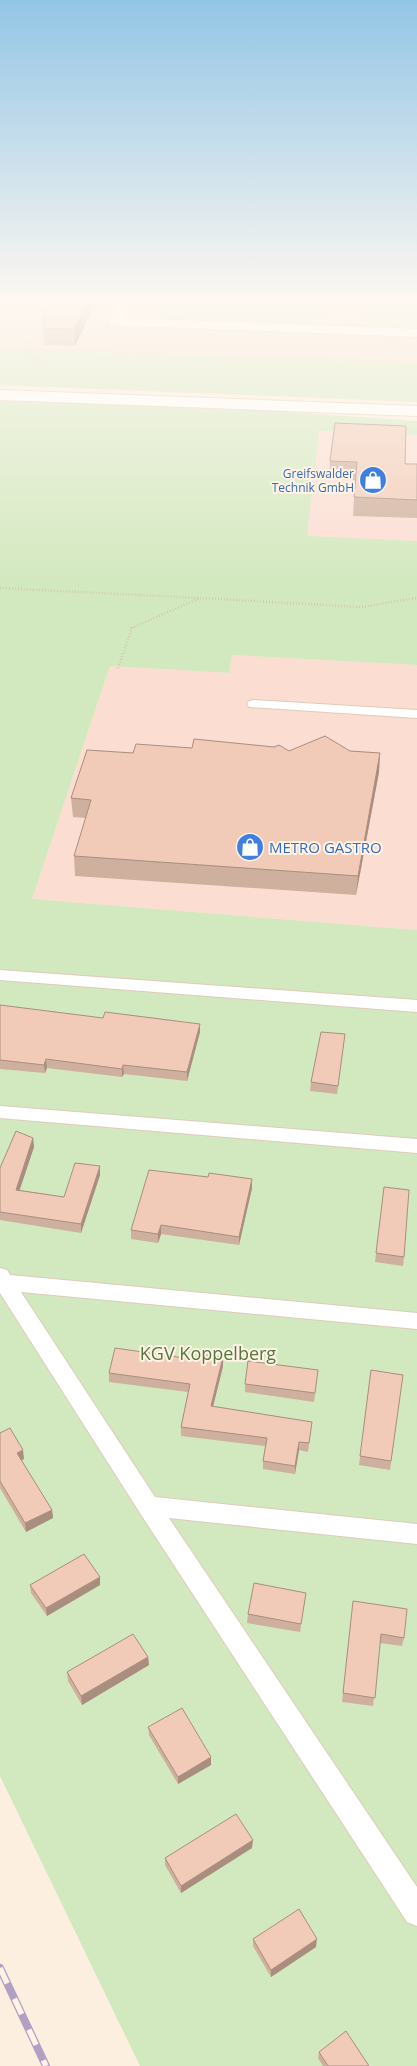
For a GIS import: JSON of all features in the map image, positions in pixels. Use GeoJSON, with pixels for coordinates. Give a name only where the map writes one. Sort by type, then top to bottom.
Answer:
{"type":"FeatureCollection","features":[{"type":"Feature","properties":{"kind":"main road"},"geometry":{"type":"LineString","coordinates":[[37,396],[417,411]]}},
{"type":"Feature","properties":{"kind":"lane"},"geometry":{"type":"LineString","coordinates":[[254,704],[417,714]]}},
{"type":"Feature","properties":{"kind":"lane"},"geometry":{"type":"LineString","coordinates":[[0,974],[417,1006]]}},
{"type":"Feature","properties":{"kind":"lane"},"geometry":{"type":"LineString","coordinates":[[0,1112],[417,1146]]}},
{"type":"Feature","properties":{"kind":"lane"},"geometry":{"type":"LineString","coordinates":[[2,1279],[417,1320]]}},
{"type":"Feature","properties":{"kind":"lane"},"geometry":{"type":"LineString","coordinates":[[2,1279],[148,1506],[417,1912]]}},
{"type":"Feature","properties":{"kind":"lane"},"geometry":{"type":"LineString","coordinates":[[148,1506],[417,1534]]}},
{"type":"Feature","properties":{"kind":"path"},"geometry":{"type":"LineString","coordinates":[[0,588],[361,606],[417,598]]}},
{"type":"Feature","properties":{"kind":"path"},"geometry":{"type":"LineString","coordinates":[[118,668],[132,628],[200,598]]}},
{"type":"Feature","properties":{"kind":"shaded area"},"geometry":{"type":"Polygon","coordinates":[[[318,431],[417,435],[417,541],[307,537],[318,431]]]}},
{"type":"Feature","properties":{"kind":"shaded area"},"geometry":{"type":"Polygon","coordinates":[[[232,655],[417,665],[417,930],[32,899],[110,666],[229,673],[232,655]]]}},
{"type":"Feature","properties":{"kind":"green space"},"geometry":{"type":"Polygon","coordinates":[[[280,396],[417,396],[417,402],[280,396]]]}},
{"type":"Feature","properties":{"kind":"green space","name":"KGV Koppelberg"},"geometry":{"type":"Polygon","coordinates":[[[0,398],[199,406],[417,421],[417,435],[319,431],[307,536],[417,541],[417,665],[232,655],[229,673],[110,666],[32,899],[417,930],[417,2066],[140,2066],[0,1776],[0,398]]]}},
{"type":"Feature","properties":{"kind":"building","name":"Greifswalder Technik GmbH"},"geometry":{"type":"Polygon","coordinates":[[[335,423],[406,426],[405,464],[417,464],[417,500],[354,497],[357,462],[330,461],[335,423]]]}},
{"type":"Feature","properties":{"kind":"building","name":"METRO GASTRO"},"geometry":{"type":"Polygon","coordinates":[[[325,736],[350,751],[380,753],[358,876],[74,856],[91,800],[71,798],[87,750],[133,753],[136,744],[192,748],[194,739],[274,747],[279,745],[289,751],[325,736]]]}},
{"type":"Feature","properties":{"kind":"building"},"geometry":{"type":"Polygon","coordinates":[[[0,1005],[103,1018],[105,1012],[200,1024],[187,1072],[123,1065],[122,1069],[46,1059],[44,1065],[0,1060],[0,1005]]]}},
{"type":"Feature","properties":{"kind":"building"},"geometry":{"type":"Polygon","coordinates":[[[321,1032],[345,1034],[338,1086],[311,1082],[321,1032]]]}},
{"type":"Feature","properties":{"kind":"building"},"geometry":{"type":"Polygon","coordinates":[[[16,1131],[33,1138],[16,1190],[64,1197],[75,1163],[100,1166],[81,1224],[0,1212],[0,1168],[16,1131]]]}},
{"type":"Feature","properties":{"kind":"building"},"geometry":{"type":"Polygon","coordinates":[[[149,1170],[208,1177],[209,1173],[252,1179],[239,1237],[161,1225],[158,1234],[131,1230],[149,1170]]]}},
{"type":"Feature","properties":{"kind":"building"},"geometry":{"type":"Polygon","coordinates":[[[384,1187],[409,1190],[404,1257],[376,1253],[384,1187]]]}},
{"type":"Feature","properties":{"kind":"building"},"geometry":{"type":"Polygon","coordinates":[[[115,1348],[198,1360],[199,1354],[223,1357],[211,1406],[312,1422],[309,1443],[299,1442],[295,1466],[263,1461],[267,1438],[181,1427],[190,1384],[109,1373],[115,1348]]]}},
{"type":"Feature","properties":{"kind":"building"},"geometry":{"type":"Polygon","coordinates":[[[248,1361],[318,1370],[315,1393],[245,1384],[248,1361]]]}},
{"type":"Feature","properties":{"kind":"building"},"geometry":{"type":"Polygon","coordinates":[[[371,1370],[403,1375],[391,1461],[360,1456],[371,1370]]]}},
{"type":"Feature","properties":{"kind":"building"},"geometry":{"type":"Polygon","coordinates":[[[10,1428],[23,1450],[17,1453],[52,1510],[25,1523],[0,1481],[0,1433],[10,1428]]]}},
{"type":"Feature","properties":{"kind":"building"},"geometry":{"type":"Polygon","coordinates":[[[84,1554],[100,1577],[46,1608],[30,1585],[84,1554]]]}},
{"type":"Feature","properties":{"kind":"building"},"geometry":{"type":"Polygon","coordinates":[[[254,1583],[306,1593],[301,1624],[248,1614],[254,1583]]]}},
{"type":"Feature","properties":{"kind":"building"},"geometry":{"type":"Polygon","coordinates":[[[353,1601],[407,1609],[404,1638],[381,1634],[375,1698],[343,1693],[353,1601]]]}},
{"type":"Feature","properties":{"kind":"building"},"geometry":{"type":"Polygon","coordinates":[[[133,1634],[148,1657],[81,1696],[67,1672],[133,1634]]]}},
{"type":"Feature","properties":{"kind":"building"},"geometry":{"type":"Polygon","coordinates":[[[182,1708],[211,1757],[178,1777],[148,1727],[182,1708]]]}},
{"type":"Feature","properties":{"kind":"building"},"geometry":{"type":"Polygon","coordinates":[[[236,1814],[253,1840],[181,1886],[165,1858],[236,1814]]]}},
{"type":"Feature","properties":{"kind":"building"},"geometry":{"type":"Polygon","coordinates":[[[299,1909],[317,1939],[271,1970],[253,1939],[299,1909]]]}},
{"type":"Feature","properties":{"kind":"building"},"geometry":{"type":"Polygon","coordinates":[[[346,2031],[369,2066],[328,2066],[319,2052],[346,2031]]]}},
{"type":"Feature","properties":{"kind":"railway"},"geometry":{"type":"LineString","coordinates":[[0,1968],[46,2066]]}},
{"type":"Feature","properties":{"kind":"place","name":"Greifswalder Technik GmbH"},"geometry":{"type":"Point","coordinates":[373,480]}},
{"type":"Feature","properties":{"kind":"place","name":"METRO GASTRO"},"geometry":{"type":"Point","coordinates":[250,847]}}]}
